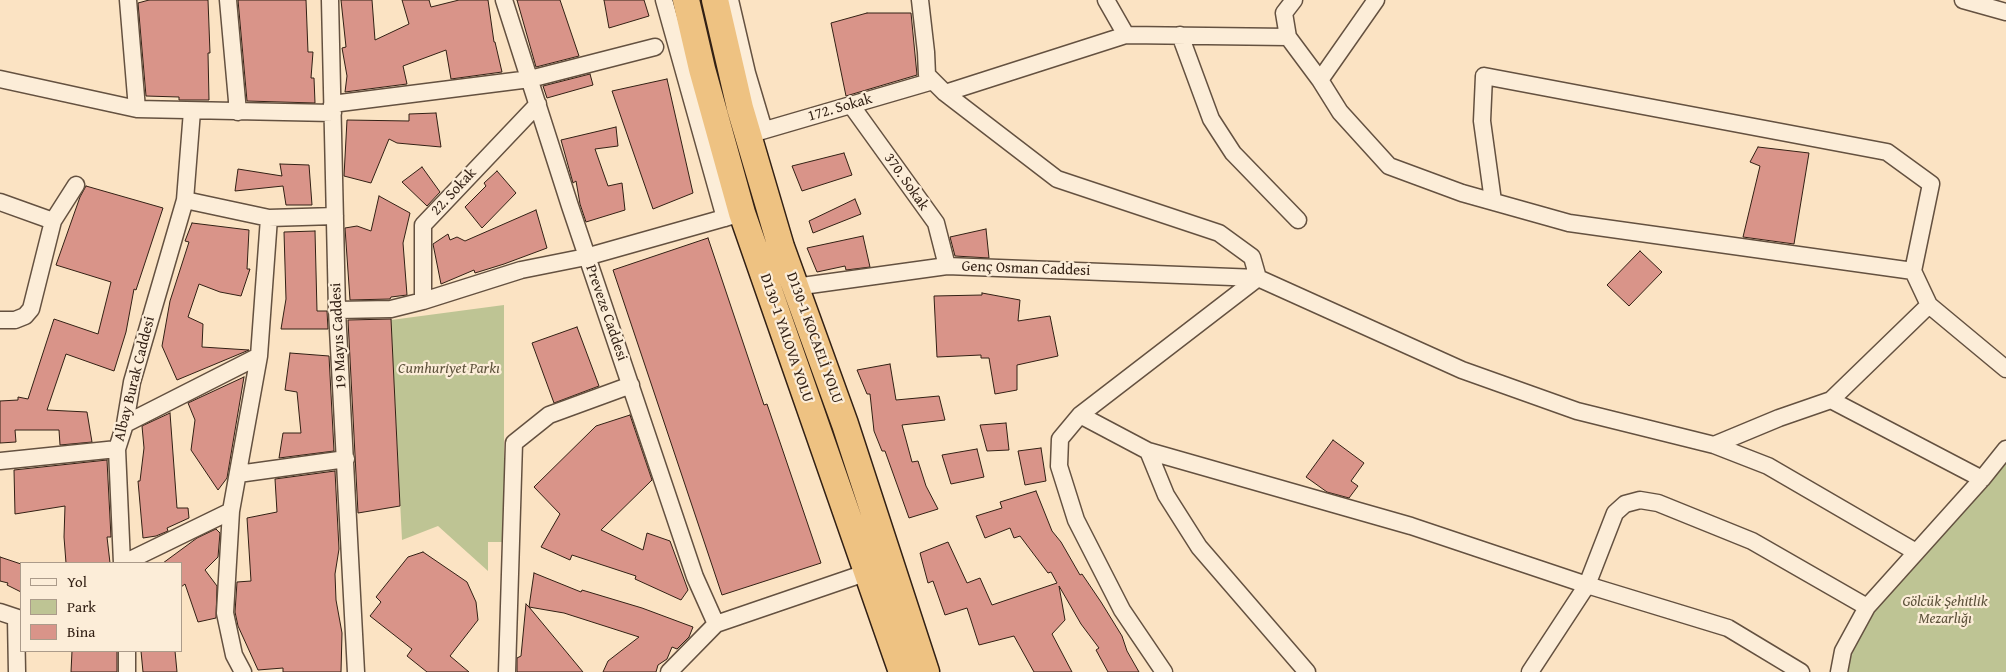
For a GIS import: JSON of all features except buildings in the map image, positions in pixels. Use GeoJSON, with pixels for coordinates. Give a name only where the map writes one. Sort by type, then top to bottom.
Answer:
{"type":"FeatureCollection","features":[{"type":"Feature","properties":{"kind":"highway","name":"D130-1 YALOVA YOLU"},"geometry":{"type":"LineString","coordinates":[[686,0],[734,216],[868,572],[902,672]]}},
{"type":"Feature","properties":{"kind":"highway","name":"D130-1 KOCAELİ YOLU"},"geometry":{"type":"LineString","coordinates":[[715,0],[756,133],[781,247],[845,424],[926,672]]}},
{"type":"Feature","properties":{"kind":"street"},"geometry":{"type":"LineString","coordinates":[[128,0],[137,109]]}},
{"type":"Feature","properties":{"kind":"street"},"geometry":{"type":"LineString","coordinates":[[228,0],[238,112]]}},
{"type":"Feature","properties":{"kind":"street","name":"19 Mayıs Caddesi"},"geometry":{"type":"LineString","coordinates":[[330,0],[337,310],[356,672]]}},
{"type":"Feature","properties":{"kind":"street","name":"Preveze Caddesi"},"geometry":{"type":"LineString","coordinates":[[504,0],[586,257],[695,578],[716,624]]}},
{"type":"Feature","properties":{"kind":"street"},"geometry":{"type":"LineString","coordinates":[[337,310],[391,309],[423,302],[521,270],[586,257],[734,216],[664,0]]}},
{"type":"Feature","properties":{"kind":"street"},"geometry":{"type":"LineString","coordinates":[[730,0],[747,73],[756,133]]}},
{"type":"Feature","properties":{"kind":"street"},"geometry":{"type":"LineString","coordinates":[[920,0],[927,75],[945,93],[1058,179],[1220,233],[1252,257],[1258,278],[1462,370],[1578,411],[1714,445],[1768,466],[1916,552]]}},
{"type":"Feature","properties":{"kind":"street"},"geometry":{"type":"LineString","coordinates":[[1106,0],[1126,35]]}},
{"type":"Feature","properties":{"kind":"street"},"geometry":{"type":"LineString","coordinates":[[1294,0],[1284,13],[1288,37],[1320,80],[1340,112],[1389,166],[1462,193],[1570,222],[1913,271]]}},
{"type":"Feature","properties":{"kind":"street"},"geometry":{"type":"LineString","coordinates":[[1320,80],[1376,0]]}},
{"type":"Feature","properties":{"kind":"street"},"geometry":{"type":"LineString","coordinates":[[1962,0],[2006,12]]}},
{"type":"Feature","properties":{"kind":"street"},"geometry":{"type":"LineString","coordinates":[[945,93],[1126,35],[1288,37]]}},
{"type":"Feature","properties":{"kind":"street"},"geometry":{"type":"LineString","coordinates":[[1180,35],[1211,118],[1234,153],[1298,220]]}},
{"type":"Feature","properties":{"kind":"street"},"geometry":{"type":"LineString","coordinates":[[0,79],[137,109],[238,112],[332,109],[530,78],[654,48]]}},
{"type":"Feature","properties":{"kind":"street"},"geometry":{"type":"LineString","coordinates":[[1494,201],[1482,121],[1484,76],[1887,152],[1931,184],[1913,271],[1929,305],[2006,369]]}},
{"type":"Feature","properties":{"kind":"street","name":"172. Sokak"},"geometry":{"type":"LineString","coordinates":[[756,133],[933,81]]}},
{"type":"Feature","properties":{"kind":"street","name":"22. Sokak"},"geometry":{"type":"LineString","coordinates":[[423,302],[423,225],[538,104]]}},
{"type":"Feature","properties":{"kind":"street","name":"370. Sokak"},"geometry":{"type":"LineString","coordinates":[[851,105],[936,223],[948,266]]}},
{"type":"Feature","properties":{"kind":"street","name":"Albay Burak Caddesi"},"geometry":{"type":"LineString","coordinates":[[123,562],[117,449],[132,382],[185,200],[192,110]]}},
{"type":"Feature","properties":{"kind":"street"},"geometry":{"type":"LineString","coordinates":[[0,320],[15,320],[25,316],[31,309],[53,221],[76,185]]}},
{"type":"Feature","properties":{"kind":"street"},"geometry":{"type":"LineString","coordinates":[[185,200],[269,218],[335,216]]}},
{"type":"Feature","properties":{"kind":"street"},"geometry":{"type":"LineString","coordinates":[[0,202],[53,221]]}},
{"type":"Feature","properties":{"kind":"street"},"geometry":{"type":"LineString","coordinates":[[243,672],[234,656],[225,613],[231,510],[259,356],[269,218]]}},
{"type":"Feature","properties":{"kind":"street","name":"Genç Osman Caddesi"},"geometry":{"type":"LineString","coordinates":[[795,287],[948,266],[1258,278]]}},
{"type":"Feature","properties":{"kind":"street"},"geometry":{"type":"LineString","coordinates":[[1164,672],[1122,610],[1076,520],[1059,466],[1060,438],[1080,415],[1258,278]]}},
{"type":"Feature","properties":{"kind":"street"},"geometry":{"type":"LineString","coordinates":[[1714,445],[1779,418],[1831,400],[1929,305]]}},
{"type":"Feature","properties":{"kind":"street"},"geometry":{"type":"LineString","coordinates":[[124,424],[259,356]]}},
{"type":"Feature","properties":{"kind":"street"},"geometry":{"type":"LineString","coordinates":[[507,672],[514,443],[549,415],[631,385]]}},
{"type":"Feature","properties":{"kind":"street"},"geometry":{"type":"LineString","coordinates":[[1831,400],[1982,479]]}},
{"type":"Feature","properties":{"kind":"street"},"geometry":{"type":"LineString","coordinates":[[1080,415],[1148,451],[1410,526],[1728,628],[1801,672]]}},
{"type":"Feature","properties":{"kind":"street"},"geometry":{"type":"LineString","coordinates":[[0,461],[117,449]]}},
{"type":"Feature","properties":{"kind":"street"},"geometry":{"type":"LineString","coordinates":[[1839,672],[1843,651],[1868,607],[1982,479],[2006,449]]}},
{"type":"Feature","properties":{"kind":"street"},"geometry":{"type":"LineString","coordinates":[[1148,451],[1166,495],[1199,547],[1307,672]]}},
{"type":"Feature","properties":{"kind":"street"},"geometry":{"type":"LineString","coordinates":[[238,474],[346,459]]}},
{"type":"Feature","properties":{"kind":"street"},"geometry":{"type":"LineString","coordinates":[[1530,672],[1586,584],[1615,513],[1625,504],[1640,500],[1658,503],[1752,540],[1868,607]]}},
{"type":"Feature","properties":{"kind":"street"},"geometry":{"type":"LineString","coordinates":[[125,562],[231,510]]}},
{"type":"Feature","properties":{"kind":"street"},"geometry":{"type":"LineString","coordinates":[[669,672],[716,624],[868,572]]}},
{"type":"Feature","properties":{"kind":"street"},"geometry":{"type":"LineString","coordinates":[[0,612],[19,618],[17,672]]}},
{"type":"Feature","properties":{"kind":"street"},"geometry":{"type":"LineString","coordinates":[[127,652],[127,672]]}},
{"type":"Feature","properties":{"kind":"green space","name":"Cumhuriyet Parkı"},"geometry":{"type":"Polygon","coordinates":[[[504,305],[504,542],[488,542],[488,571],[438,526],[402,540],[391,320],[504,305]]]}},
{"type":"Feature","properties":{"kind":"green space","name":"Gölcük Şehitlik Mezarlığı"},"geometry":{"type":"Polygon","coordinates":[[[2006,449],[2006,672],[1839,672],[1865,611],[2006,449]]]}}]}
